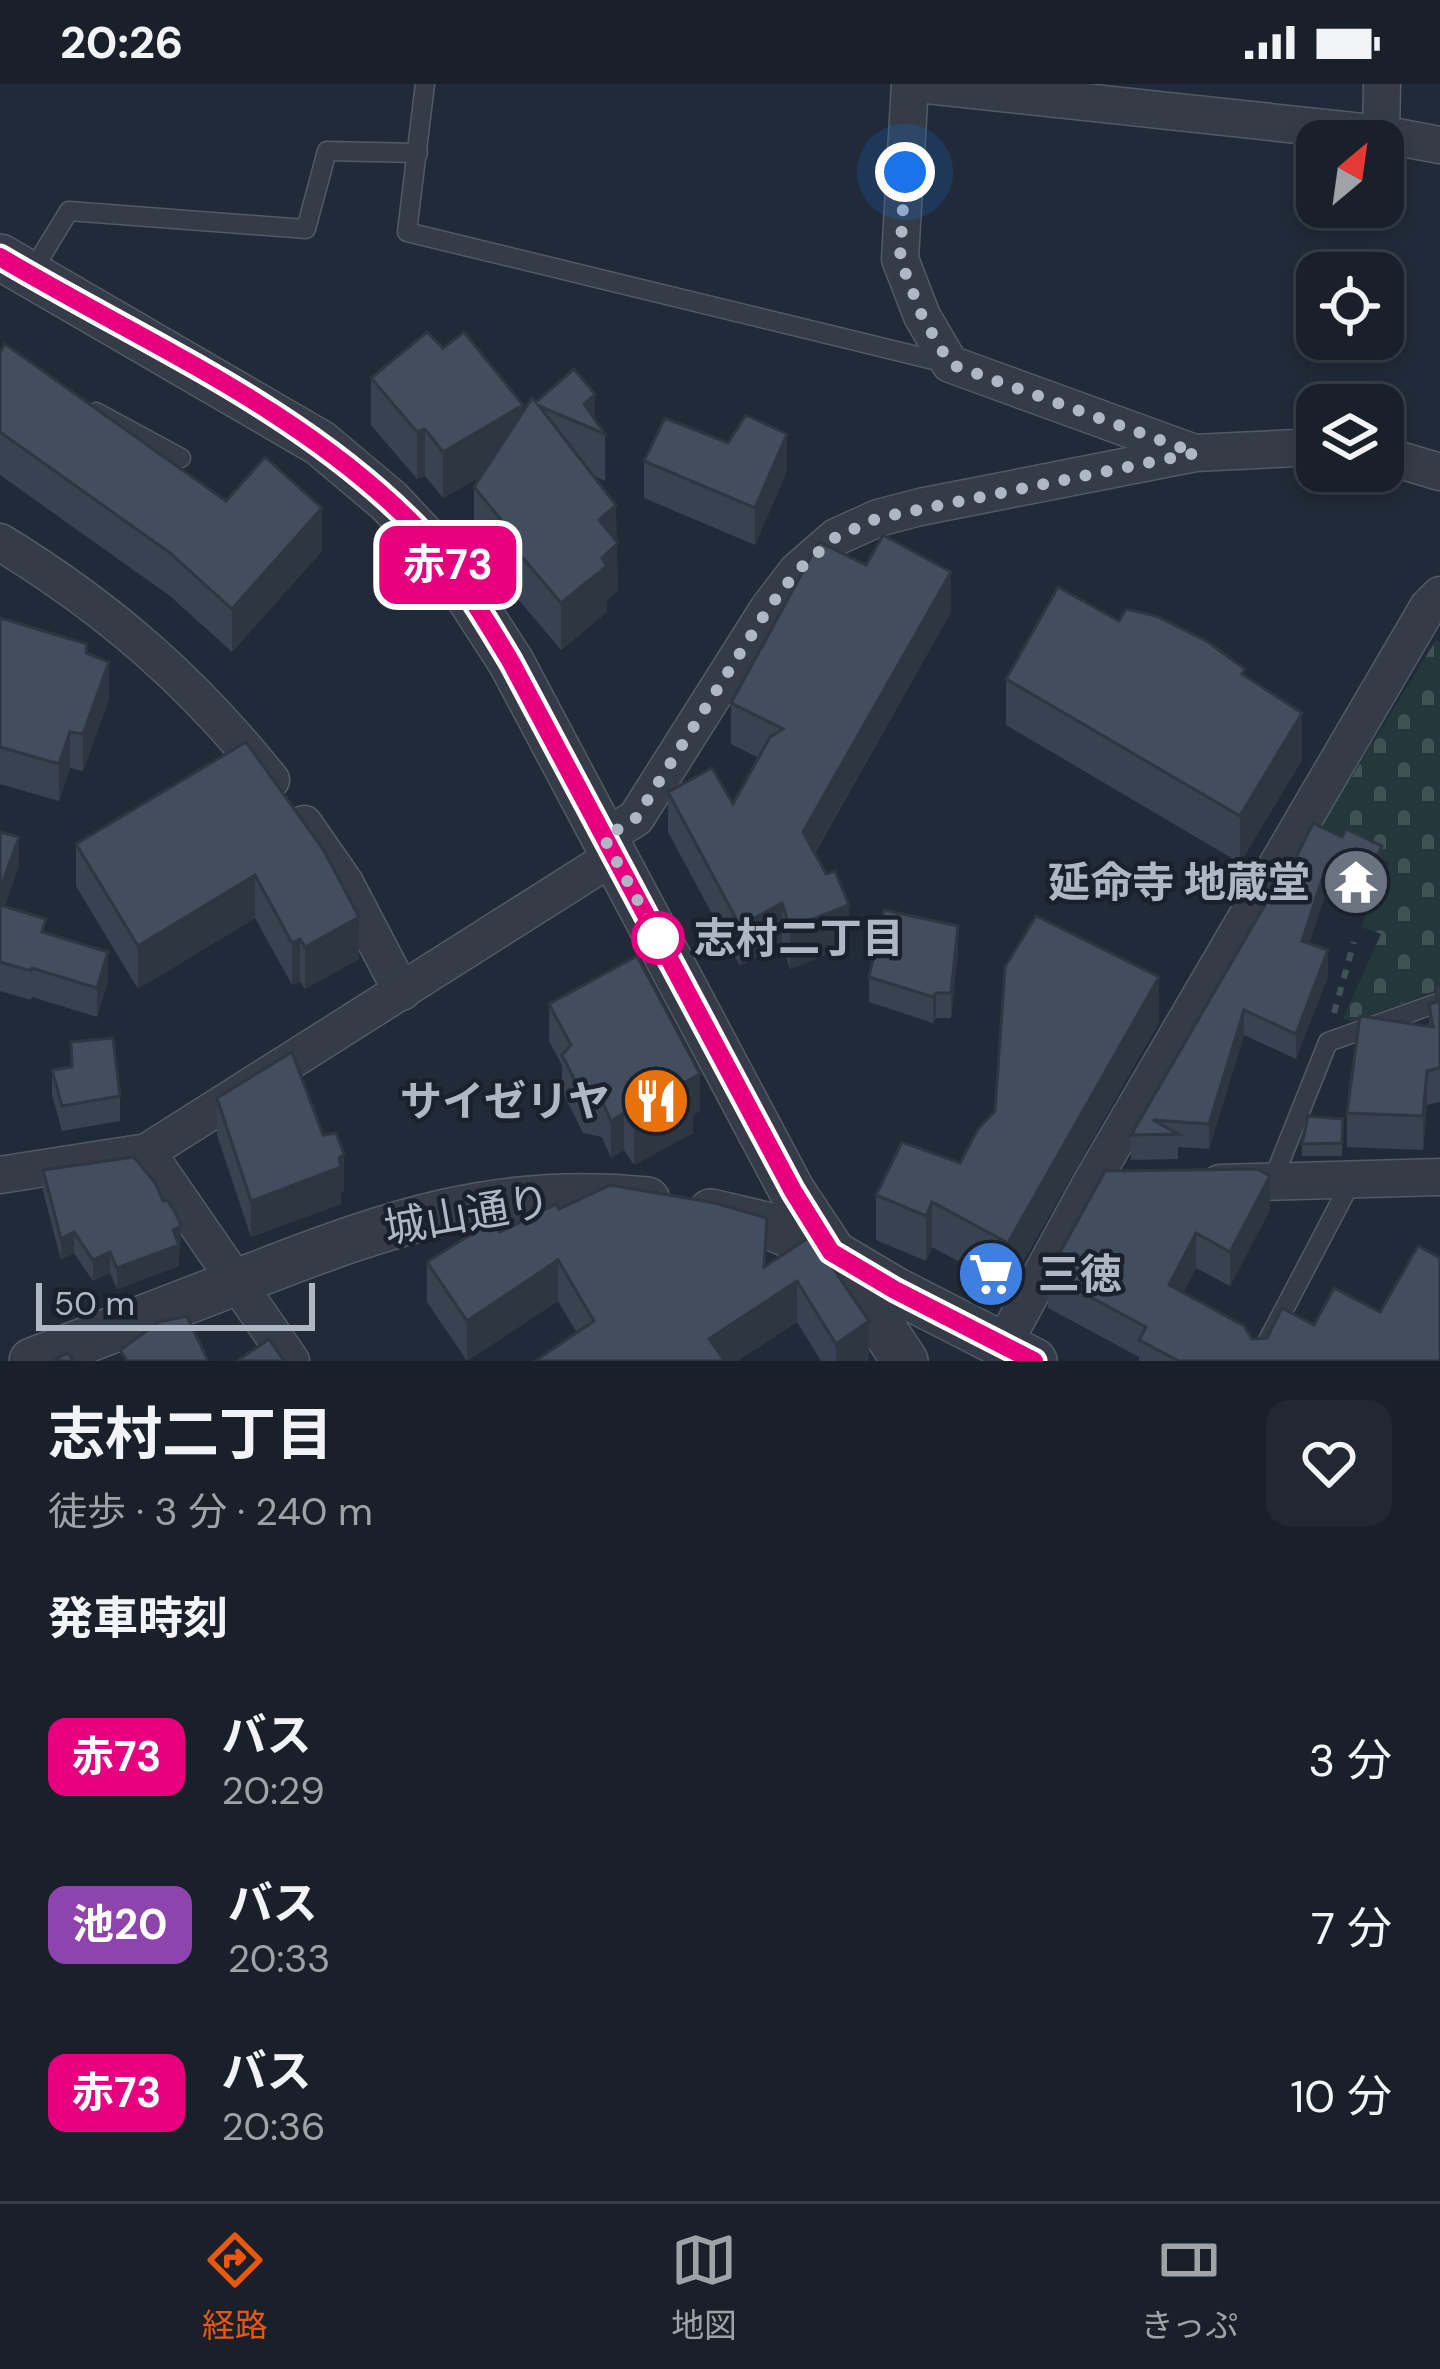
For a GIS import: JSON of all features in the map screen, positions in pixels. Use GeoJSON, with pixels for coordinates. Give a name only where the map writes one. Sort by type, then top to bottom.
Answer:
{"type":"FeatureCollection","features":[{"type":"Feature","properties":{"kind":"street"},"geometry":{"type":"LineString","coordinates":[[1196,453],[950,364],[922,316],[900,259],[914,84],[1296,125]]}},
{"type":"Feature","properties":{"kind":"street"},"geometry":{"type":"LineString","coordinates":[[1381,120],[1382,84]]}},
{"type":"Feature","properties":{"kind":"street"},"geometry":{"type":"LineString","coordinates":[[1404,138],[1440,145]]}},
{"type":"Feature","properties":{"kind":"street"},"geometry":{"type":"LineString","coordinates":[[15,266],[320,443],[419,530],[485,618],[793,1191],[905,1361]]}},
{"type":"Feature","properties":{"kind":"street"},"geometry":{"type":"LineString","coordinates":[[0,1175],[147,1152],[402,992],[609,847],[636,818],[768,609],[797,571],[836,537],[878,518],[920,507],[1196,453],[1296,448]]}},
{"type":"Feature","properties":{"kind":"street"},"geometry":{"type":"LineString","coordinates":[[1404,461],[1440,472]]}},
{"type":"Feature","properties":{"kind":"street"},"geometry":{"type":"LineString","coordinates":[[0,542],[61,579],[153,650],[223,719],[345,883],[402,992]]}},
{"type":"Feature","properties":{"kind":"street"},"geometry":{"type":"LineString","coordinates":[[1018,1353],[1090,1184],[1416,628],[1440,595]]}},
{"type":"Feature","properties":{"kind":"street"},"geometry":{"type":"LineString","coordinates":[[147,1152],[291,1361]]}},
{"type":"Feature","properties":{"kind":"street"},"geometry":{"type":"LineString","coordinates":[[1181,1183],[1440,1178]]}},
{"type":"Feature","properties":{"kind":"street"},"geometry":{"type":"LineString","coordinates":[[1090,1184],[1136,1183]]}},
{"type":"Feature","properties":{"kind":"street","name":"城山通り"},"geometry":{"type":"LineString","coordinates":[[32,1361],[423,1215],[524,1197],[569,1196],[658,1202],[766,1225],[831,1252],[1018,1353]]}},
{"type":"Feature","properties":{"kind":"lane"},"geometry":{"type":"LineString","coordinates":[[425,84],[407,232],[950,364]]}},
{"type":"Feature","properties":{"kind":"lane"},"geometry":{"type":"LineString","coordinates":[[15,266],[69,211],[306,229],[327,152],[418,153]]}},
{"type":"Feature","properties":{"kind":"lane"},"geometry":{"type":"LineString","coordinates":[[87,407],[181,458]]}},
{"type":"Feature","properties":{"kind":"lane"},"geometry":{"type":"LineString","coordinates":[[1272,1182],[1328,1042],[1440,1002]]}},
{"type":"Feature","properties":{"kind":"lane"},"geometry":{"type":"LineString","coordinates":[[1257,1361],[1352,1180]]}},
{"type":"Feature","properties":{"kind":"path"},"geometry":{"type":"LineString","coordinates":[[1330,1028],[1354,942]]}},
{"type":"Feature","properties":{"kind":"green space"},"geometry":{"type":"Polygon","coordinates":[[[1436,640],[1440,642],[1440,989],[1353,1022],[1343,1018],[1381,934],[1361,927],[1389,863],[1318,832],[1436,640]]]}},
{"type":"Feature","properties":{"kind":"building"},"geometry":{"type":"Polygon","coordinates":[[[427,332],[443,348],[464,332],[523,405],[443,452],[425,429],[417,432],[371,378],[427,332]]]}},
{"type":"Feature","properties":{"kind":"building"},"geometry":{"type":"Polygon","coordinates":[[[5,344],[226,501],[265,457],[322,508],[232,609],[170,553],[0,432],[0,352],[5,344]]]}},
{"type":"Feature","properties":{"kind":"building"},"geometry":{"type":"Polygon","coordinates":[[[574,369],[595,394],[584,404],[605,434],[539,406],[616,505],[599,520],[618,543],[602,558],[607,566],[561,603],[507,539],[512,533],[474,487],[532,398],[536,402],[574,369]]]}},
{"type":"Feature","properties":{"kind":"building"},"geometry":{"type":"Polygon","coordinates":[[[746,415],[787,434],[755,508],[644,461],[665,418],[728,443],[746,415]]]}},
{"type":"Feature","properties":{"kind":"building"},"geometry":{"type":"Polygon","coordinates":[[[883,535],[951,572],[803,832],[826,874],[835,871],[849,905],[790,928],[782,903],[740,926],[668,792],[712,768],[733,804],[770,737],[783,729],[731,703],[819,542],[866,565],[883,535]]]}},
{"type":"Feature","properties":{"kind":"building"},"geometry":{"type":"Polygon","coordinates":[[[1058,587],[1119,621],[1126,609],[1156,616],[1208,642],[1245,669],[1242,674],[1302,713],[1240,816],[1006,679],[1058,587]]]}},
{"type":"Feature","properties":{"kind":"building"},"geometry":{"type":"Polygon","coordinates":[[[0,618],[87,644],[86,653],[109,662],[83,734],[70,732],[59,764],[0,747],[0,618]]]}},
{"type":"Feature","properties":{"kind":"building"},"geometry":{"type":"Polygon","coordinates":[[[246,742],[323,849],[359,917],[305,947],[300,939],[292,943],[255,875],[138,946],[76,844],[246,742]]]}},
{"type":"Feature","properties":{"kind":"building"},"geometry":{"type":"Polygon","coordinates":[[[1313,823],[1342,837],[1346,829],[1382,846],[1365,882],[1326,867],[1302,941],[1328,950],[1296,1034],[1244,1010],[1209,1124],[1153,1120],[1178,1134],[1131,1135],[1270,896],[1276,898],[1313,823]]]}},
{"type":"Feature","properties":{"kind":"building"},"geometry":{"type":"Polygon","coordinates":[[[0,832],[19,837],[0,890],[0,832]]]}},
{"type":"Feature","properties":{"kind":"building"},"geometry":{"type":"Polygon","coordinates":[[[0,905],[46,919],[42,932],[108,952],[97,988],[0,962],[0,905]]]}},
{"type":"Feature","properties":{"kind":"building"},"geometry":{"type":"Polygon","coordinates":[[[884,910],[958,926],[951,993],[933,997],[869,977],[884,910]]]}},
{"type":"Feature","properties":{"kind":"building"},"geometry":{"type":"Polygon","coordinates":[[[1036,916],[1159,977],[1008,1243],[932,1202],[926,1216],[876,1195],[902,1142],[960,1163],[978,1129],[995,1111],[1005,967],[1036,916]]]}},
{"type":"Feature","properties":{"kind":"building"},"geometry":{"type":"Polygon","coordinates":[[[637,956],[700,1074],[685,1082],[693,1096],[634,1128],[624,1113],[611,1121],[602,1101],[583,1096],[562,1055],[571,1045],[549,1004],[637,956]]]}},
{"type":"Feature","properties":{"kind":"building"},"geometry":{"type":"Polygon","coordinates":[[[1440,987],[1440,1068],[1427,1071],[1423,1116],[1347,1113],[1360,1016],[1433,1027],[1429,1004],[1437,1002],[1436,988],[1440,987]]]}},
{"type":"Feature","properties":{"kind":"building"},"geometry":{"type":"Polygon","coordinates":[[[113,1038],[120,1096],[62,1106],[52,1070],[72,1067],[71,1042],[113,1038]]]}},
{"type":"Feature","properties":{"kind":"building"},"geometry":{"type":"Polygon","coordinates":[[[292,1052],[323,1135],[336,1133],[344,1154],[339,1158],[341,1167],[251,1201],[217,1098],[292,1052]]]}},
{"type":"Feature","properties":{"kind":"building"},"geometry":{"type":"Polygon","coordinates":[[[1308,1116],[1343,1119],[1342,1143],[1302,1144],[1308,1116]]]}},
{"type":"Feature","properties":{"kind":"building"},"geometry":{"type":"Polygon","coordinates":[[[134,1157],[175,1212],[181,1226],[173,1230],[179,1245],[117,1268],[110,1252],[93,1260],[74,1232],[61,1239],[43,1170],[134,1157]]]}},
{"type":"Feature","properties":{"kind":"building"},"geometry":{"type":"Polygon","coordinates":[[[1257,1169],[1270,1176],[1230,1252],[1196,1233],[1169,1285],[1244,1326],[1252,1339],[1267,1338],[1282,1308],[1314,1325],[1334,1288],[1380,1312],[1418,1246],[1440,1258],[1440,1361],[1179,1361],[1139,1340],[1146,1327],[1048,1274],[1105,1171],[1257,1169]]]}},
{"type":"Feature","properties":{"kind":"building"},"geometry":{"type":"Polygon","coordinates":[[[610,1185],[715,1203],[767,1218],[764,1267],[811,1236],[869,1321],[836,1344],[797,1281],[709,1339],[725,1361],[535,1361],[594,1321],[558,1260],[467,1321],[427,1262],[492,1221],[500,1232],[556,1204],[559,1209],[610,1185]]]}},
{"type":"Feature","properties":{"kind":"building"},"geometry":{"type":"Polygon","coordinates":[[[187,1316],[208,1361],[127,1361],[120,1350],[159,1322],[187,1316]]]}},
{"type":"Feature","properties":{"kind":"building"},"geometry":{"type":"Polygon","coordinates":[[[269,1339],[284,1361],[237,1361],[269,1339]]]}},
{"type":"Feature","properties":{"kind":"bus line","name":"赤73"},"geometry":{"type":"LineString","coordinates":[[0,257],[279,416],[356,471],[419,530],[464,586],[511,662],[793,1191],[831,1252],[1034,1361]]}},
{"type":"Feature","properties":{"kind":"place","name":"延命寺 地蔵堂"},"geometry":{"type":"Point","coordinates":[1356,882]}},
{"type":"Feature","properties":{"kind":"place","name":"志村二丁目"},"geometry":{"type":"Point","coordinates":[658,938]}},
{"type":"Feature","properties":{"kind":"place","name":"サイゼリヤ"},"geometry":{"type":"Point","coordinates":[656,1101]}},
{"type":"Feature","properties":{"kind":"place","name":"三徳"},"geometry":{"type":"Point","coordinates":[991,1274]}},
{"type":"Feature","properties":{"kind":"route"},"geometry":{"type":"LineString","coordinates":[[658,938],[604,838],[636,818],[797,571],[836,537],[878,518],[1196,453],[950,364],[922,316],[900,259],[905,172]]}}]}
